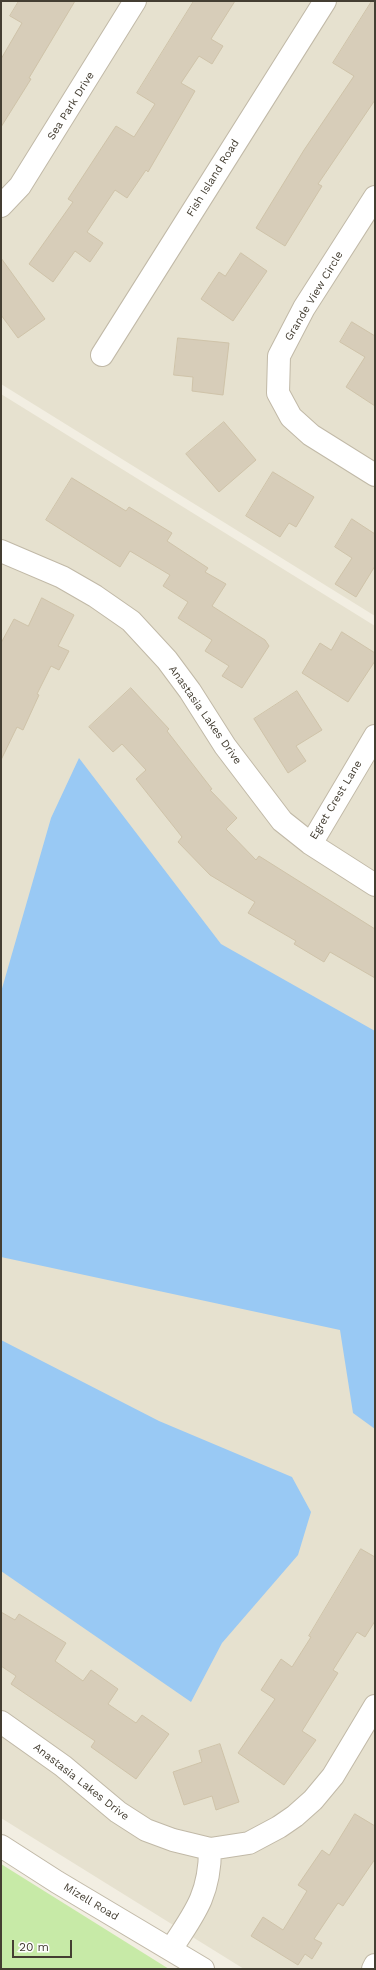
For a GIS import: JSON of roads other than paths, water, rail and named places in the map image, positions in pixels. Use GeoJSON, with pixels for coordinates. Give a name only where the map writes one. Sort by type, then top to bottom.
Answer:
{"type":"FeatureCollection","features":[{"type":"Feature","properties":{"kind":"street","name":"Sea Park Drive"},"geometry":{"type":"LineString","coordinates":[[1,206],[20,186],[135,1]]}},
{"type":"Feature","properties":{"kind":"street","name":"Fish Island Road"},"geometry":{"type":"LineString","coordinates":[[102,355],[325,1]]}},
{"type":"Feature","properties":{"kind":"street","name":"Grande View Circle"},"geometry":{"type":"LineString","coordinates":[[375,197],[304,308],[279,356],[278,393],[291,418],[311,435],[375,475]]}},
{"type":"Feature","properties":{"kind":"street","name":"Anastasia Lakes Drive"},"geometry":{"type":"LineString","coordinates":[[1,551],[16,556],[62,577],[95,596],[131,621],[167,660],[190,691],[224,746],[282,821],[311,844],[375,885]]}},
{"type":"Feature","properties":{"kind":"street","name":"Egret Crest Lane"},"geometry":{"type":"LineString","coordinates":[[311,844],[375,736]]}},
{"type":"Feature","properties":{"kind":"street","name":"Anastasia Lakes Drive"},"geometry":{"type":"LineString","coordinates":[[1,1722],[63,1766],[118,1812],[146,1830],[173,1840],[210,1849],[249,1843],[279,1827],[295,1816],[313,1800],[333,1776],[375,1706]]}},
{"type":"Feature","properties":{"kind":"street","name":"Mizell Road"},"geometry":{"type":"LineString","coordinates":[[1,1846],[57,1882],[203,1969]]}},
{"type":"Feature","properties":{"kind":"street"},"geometry":{"type":"LineString","coordinates":[[171,1949],[199,1907],[205,1893],[210,1869],[210,1849]]}},
{"type":"Feature","properties":{"kind":"street"},"geometry":{"type":"LineString","coordinates":[[373,1969],[375,1965]]}},
{"type":"Feature","properties":{"kind":"water"},"geometry":{"type":"Polygon","coordinates":[[[79,758],[221,944],[375,1031],[375,1429],[353,1413],[340,1330],[1,1257],[1,992],[51,818],[79,758]]]}},
{"type":"Feature","properties":{"kind":"water"},"geometry":{"type":"Polygon","coordinates":[[[1,1340],[159,1421],[292,1477],[311,1512],[298,1555],[222,1643],[191,1702],[1,1571],[1,1340]]]}}]}
